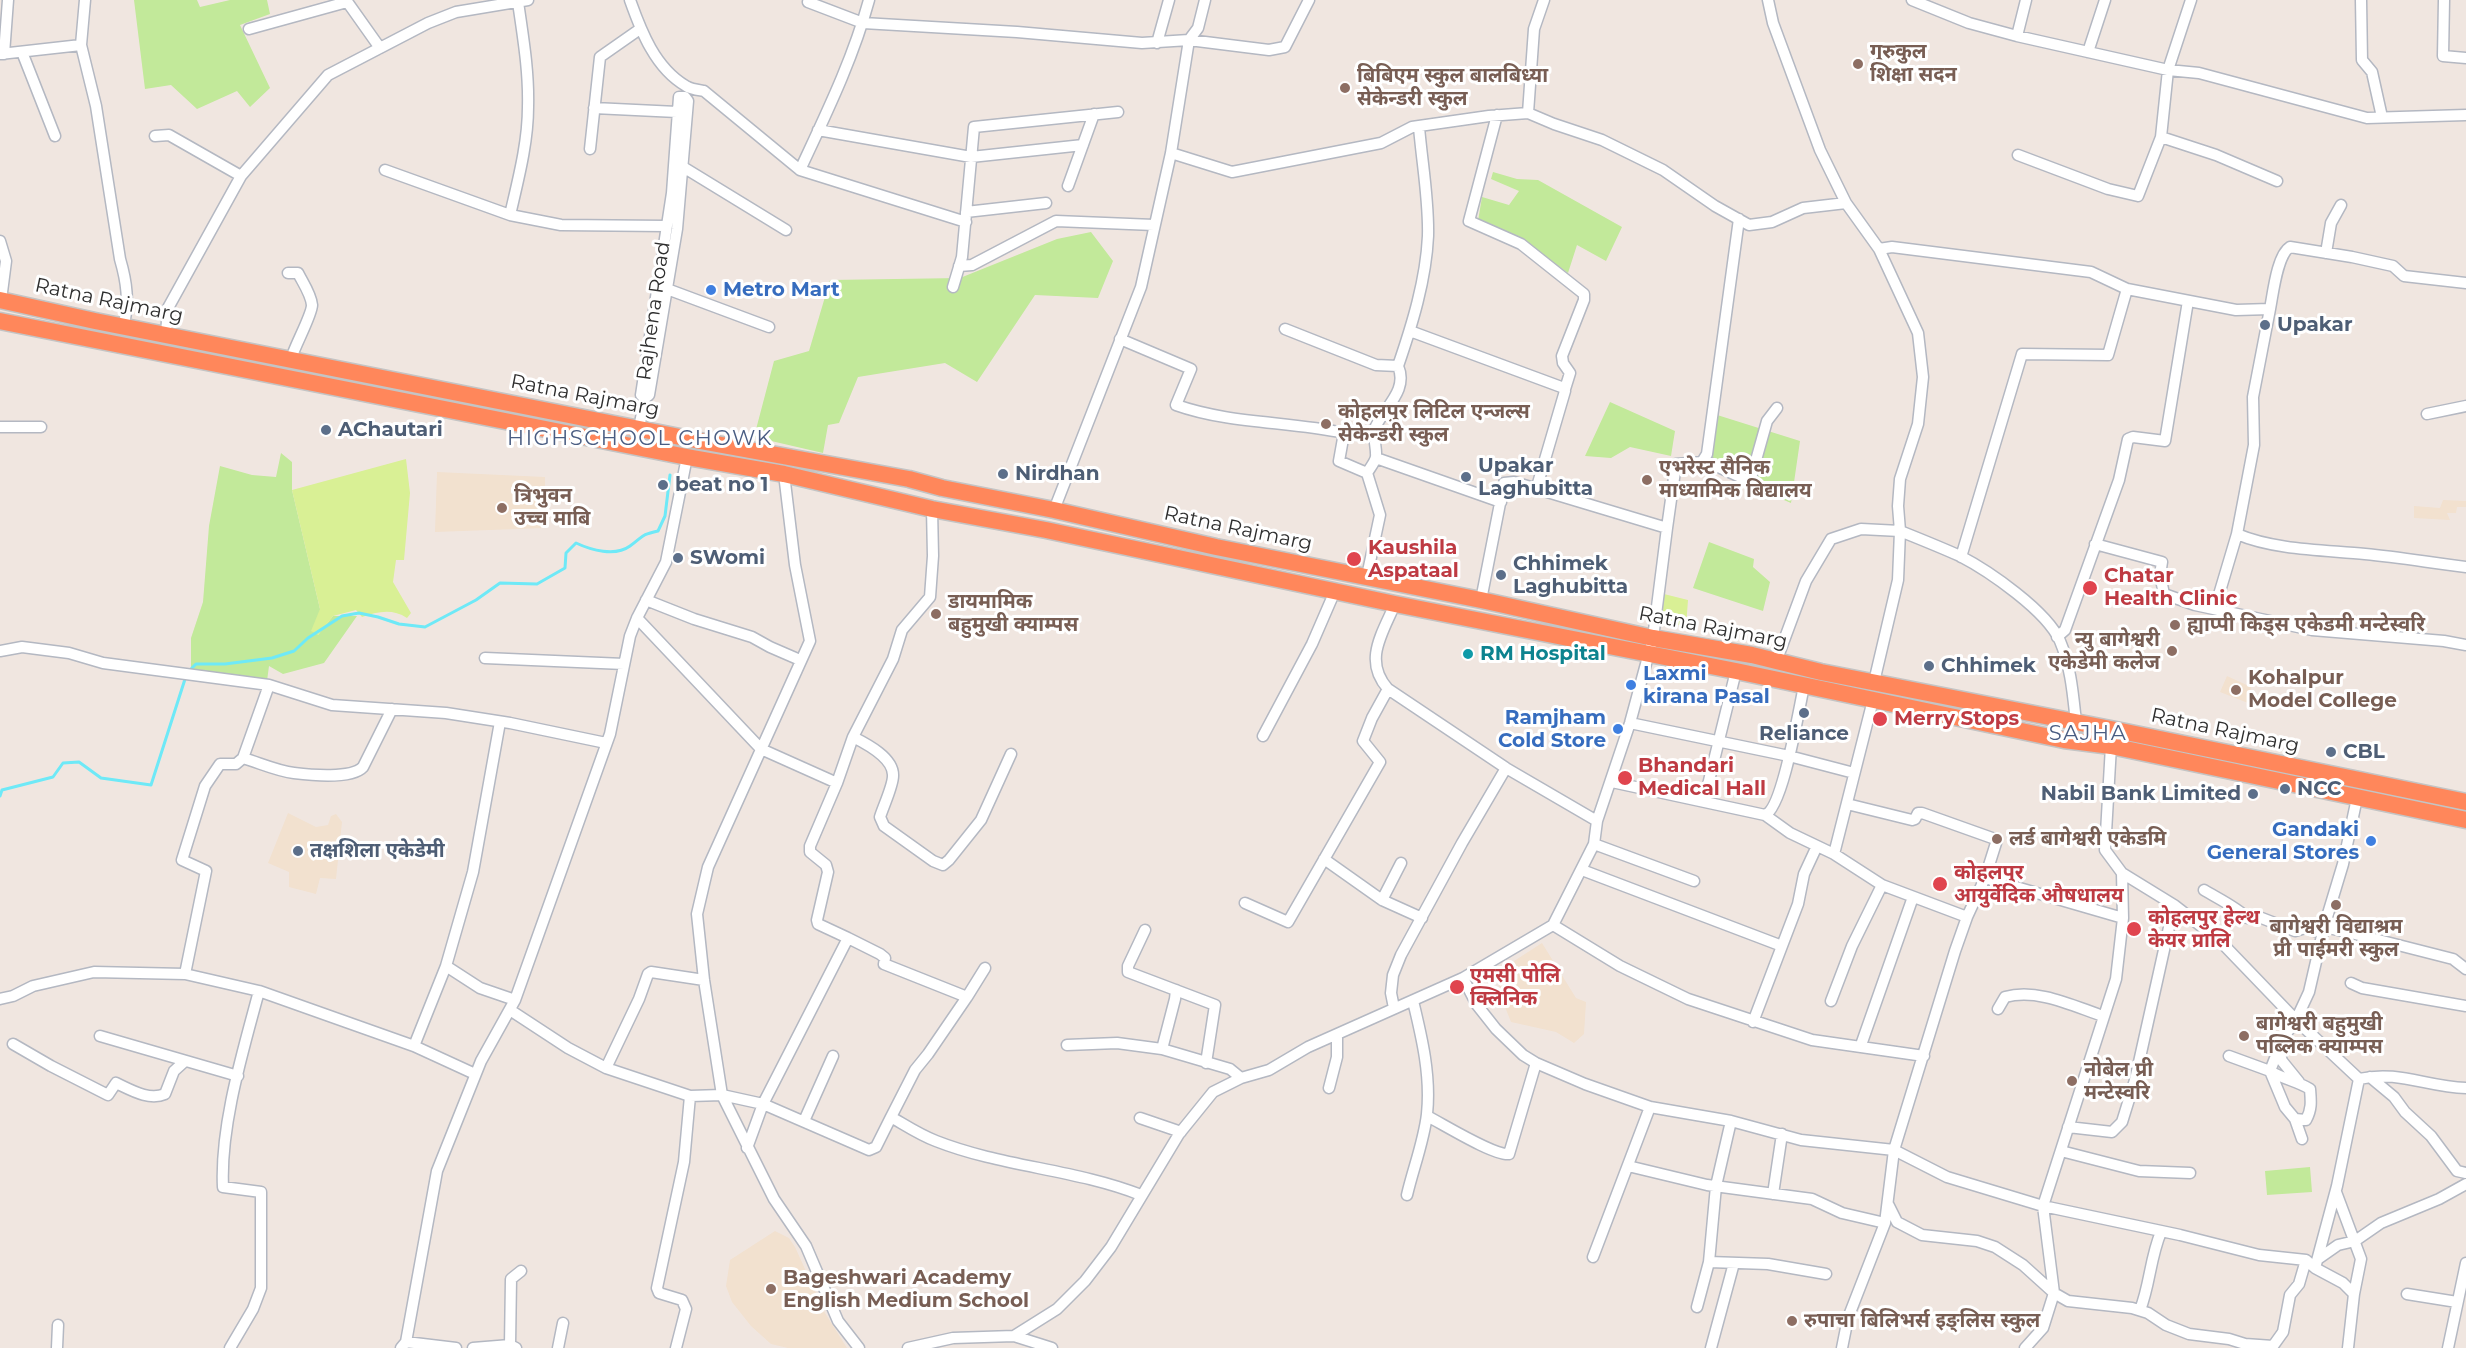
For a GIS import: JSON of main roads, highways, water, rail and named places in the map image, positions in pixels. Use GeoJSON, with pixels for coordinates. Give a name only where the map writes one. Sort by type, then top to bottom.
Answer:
{"type":"FeatureCollection","features":[{"type":"Feature","properties":{"kind":"highway","name":"Ratna Rajmarg"},"geometry":{"type":"LineString","coordinates":[[1,300],[700,441],[909,479],[1216,547],[1481,600],[1736,671],[1804,686],[2064,740],[2111,746],[2466,820]]}},
{"type":"Feature","properties":{"kind":"highway","name":"Ratna Rajmarg"},"geometry":{"type":"LineString","coordinates":[[0,321],[687,457],[784,474],[932,509],[1058,532],[1395,604],[1651,646],[1776,662],[2466,802]]}},
{"type":"Feature","properties":{"kind":"waterway"},"geometry":{"type":"LineString","coordinates":[[190,670],[196,664],[225,664],[272,658],[294,651],[308,638],[342,616],[359,613],[399,624],[425,627],[476,600],[500,583],[537,584],[565,568],[566,553],[576,543],[610,552],[624,549],[645,535],[658,531],[665,516],[670,475]]}},
{"type":"Feature","properties":{"kind":"waterway"},"geometry":{"type":"LineString","coordinates":[[0,796],[2,790],[53,777],[63,763],[79,762],[101,778],[151,785],[186,676]]}},
{"type":"Feature","properties":{"kind":"place","name":"गुरुकुल शिक्षा सदन"},"geometry":{"type":"Point","coordinates":[1858,64]}},
{"type":"Feature","properties":{"kind":"place","name":"बिबिएम स्कुल बालबिध्या सेकेन्डरी स्कुल"},"geometry":{"type":"Point","coordinates":[1345,88]}},
{"type":"Feature","properties":{"kind":"place","name":"Metro Mart"},"geometry":{"type":"Point","coordinates":[711,290]}},
{"type":"Feature","properties":{"kind":"place","name":"Upakar"},"geometry":{"type":"Point","coordinates":[2265,325]}},
{"type":"Feature","properties":{"kind":"place","name":"कोहलपुर लिटिल एन्जल्स सेकेन्डरी स्कुल"},"geometry":{"type":"Point","coordinates":[1326,424]}},
{"type":"Feature","properties":{"kind":"place","name":"AChautari"},"geometry":{"type":"Point","coordinates":[326,430]}},
{"type":"Feature","properties":{"kind":"place","name":"Nirdhan"},"geometry":{"type":"Point","coordinates":[1003,474]}},
{"type":"Feature","properties":{"kind":"place","name":"Upakar Laghubitta"},"geometry":{"type":"Point","coordinates":[1466,477]}},
{"type":"Feature","properties":{"kind":"place","name":"एभरेस्ट सैनिक माध्यामिक बिद्यालय"},"geometry":{"type":"Point","coordinates":[1647,480]}},
{"type":"Feature","properties":{"kind":"place","name":"beat no 1"},"geometry":{"type":"Point","coordinates":[663,485]}},
{"type":"Feature","properties":{"kind":"place","name":"त्रिभुवन उच्च माबि"},"geometry":{"type":"Point","coordinates":[502,508]}},
{"type":"Feature","properties":{"kind":"place","name":"SWomi"},"geometry":{"type":"Point","coordinates":[678,558]}},
{"type":"Feature","properties":{"kind":"place","name":"Kaushila Aspataal"},"geometry":{"type":"Point","coordinates":[1354,559]}},
{"type":"Feature","properties":{"kind":"place","name":"Chhimek Laghubitta"},"geometry":{"type":"Point","coordinates":[1501,575]}},
{"type":"Feature","properties":{"kind":"place","name":"Chatar Health Clinic"},"geometry":{"type":"Point","coordinates":[2090,588]}},
{"type":"Feature","properties":{"kind":"place","name":"डायमामिक बहुमुखी क्याम्पस"},"geometry":{"type":"Point","coordinates":[936,614]}},
{"type":"Feature","properties":{"kind":"place","name":"ह्याप्पी किड्स एकेडमी मन्टेस्वरि"},"geometry":{"type":"Point","coordinates":[2175,625]}},
{"type":"Feature","properties":{"kind":"place","name":"न्यु बागेश्वरी एकेडेमी कलेज"},"geometry":{"type":"Point","coordinates":[2172,651]}},
{"type":"Feature","properties":{"kind":"place","name":"RM Hospital"},"geometry":{"type":"Point","coordinates":[1468,654]}},
{"type":"Feature","properties":{"kind":"place","name":"Chhimek"},"geometry":{"type":"Point","coordinates":[1929,666]}},
{"type":"Feature","properties":{"kind":"place","name":"Laxmi kirana Pasal"},"geometry":{"type":"Point","coordinates":[1631,685]}},
{"type":"Feature","properties":{"kind":"place","name":"Kohalpur Model College"},"geometry":{"type":"Point","coordinates":[2236,690]}},
{"type":"Feature","properties":{"kind":"place","name":"Reliance"},"geometry":{"type":"Point","coordinates":[1804,713]}},
{"type":"Feature","properties":{"kind":"place","name":"Merry Stops"},"geometry":{"type":"Point","coordinates":[1880,719]}},
{"type":"Feature","properties":{"kind":"place","name":"Ramjham Cold Store"},"geometry":{"type":"Point","coordinates":[1618,729]}},
{"type":"Feature","properties":{"kind":"place","name":"CBL"},"geometry":{"type":"Point","coordinates":[2331,752]}},
{"type":"Feature","properties":{"kind":"place","name":"Bhandari Medical Hall"},"geometry":{"type":"Point","coordinates":[1625,778]}},
{"type":"Feature","properties":{"kind":"place","name":"NCC"},"geometry":{"type":"Point","coordinates":[2285,789]}},
{"type":"Feature","properties":{"kind":"place","name":"Nabil Bank Limited"},"geometry":{"type":"Point","coordinates":[2253,794]}},
{"type":"Feature","properties":{"kind":"place","name":"लर्ड बागेश्वरी एकेडमि"},"geometry":{"type":"Point","coordinates":[1997,839]}},
{"type":"Feature","properties":{"kind":"place","name":"Gandaki General Stores"},"geometry":{"type":"Point","coordinates":[2371,841]}},
{"type":"Feature","properties":{"kind":"place","name":"तक्षशिला एकेडेमी"},"geometry":{"type":"Point","coordinates":[298,851]}},
{"type":"Feature","properties":{"kind":"place","name":"कोहलपुर आयुर्वेदिक औषधालय"},"geometry":{"type":"Point","coordinates":[1940,884]}},
{"type":"Feature","properties":{"kind":"place","name":"बागेश्वरी विद्याश्रम प्री पाईमरी स्कुल"},"geometry":{"type":"Point","coordinates":[2336,905]}},
{"type":"Feature","properties":{"kind":"place","name":"कोहलपुर हेल्थ केयर प्रालि"},"geometry":{"type":"Point","coordinates":[2134,929]}},
{"type":"Feature","properties":{"kind":"place","name":"एमसी पोलि क्लिनिक"},"geometry":{"type":"Point","coordinates":[1457,987]}},
{"type":"Feature","properties":{"kind":"place","name":"बागेश्वरी बहुमुखी पब्लिक क्याम्पस"},"geometry":{"type":"Point","coordinates":[2244,1036]}},
{"type":"Feature","properties":{"kind":"place","name":"नोबेल प्री मन्टेस्वरि"},"geometry":{"type":"Point","coordinates":[2072,1081]}},
{"type":"Feature","properties":{"kind":"place","name":"Bageshwari Academy English Medium School"},"geometry":{"type":"Point","coordinates":[771,1289]}},
{"type":"Feature","properties":{"kind":"place","name":"रुपाचा बिलिभर्स इङ्लिस स्कुल"},"geometry":{"type":"Point","coordinates":[1792,1321]}},
{"type":"Feature","properties":{"kind":"district","name":"HIGHSCHOOL CHOWK"},"geometry":{"type":"Point","coordinates":[640,439]}},
{"type":"Feature","properties":{"kind":"district","name":"SAJHA"},"geometry":{"type":"Point","coordinates":[2088,734]}}]}
